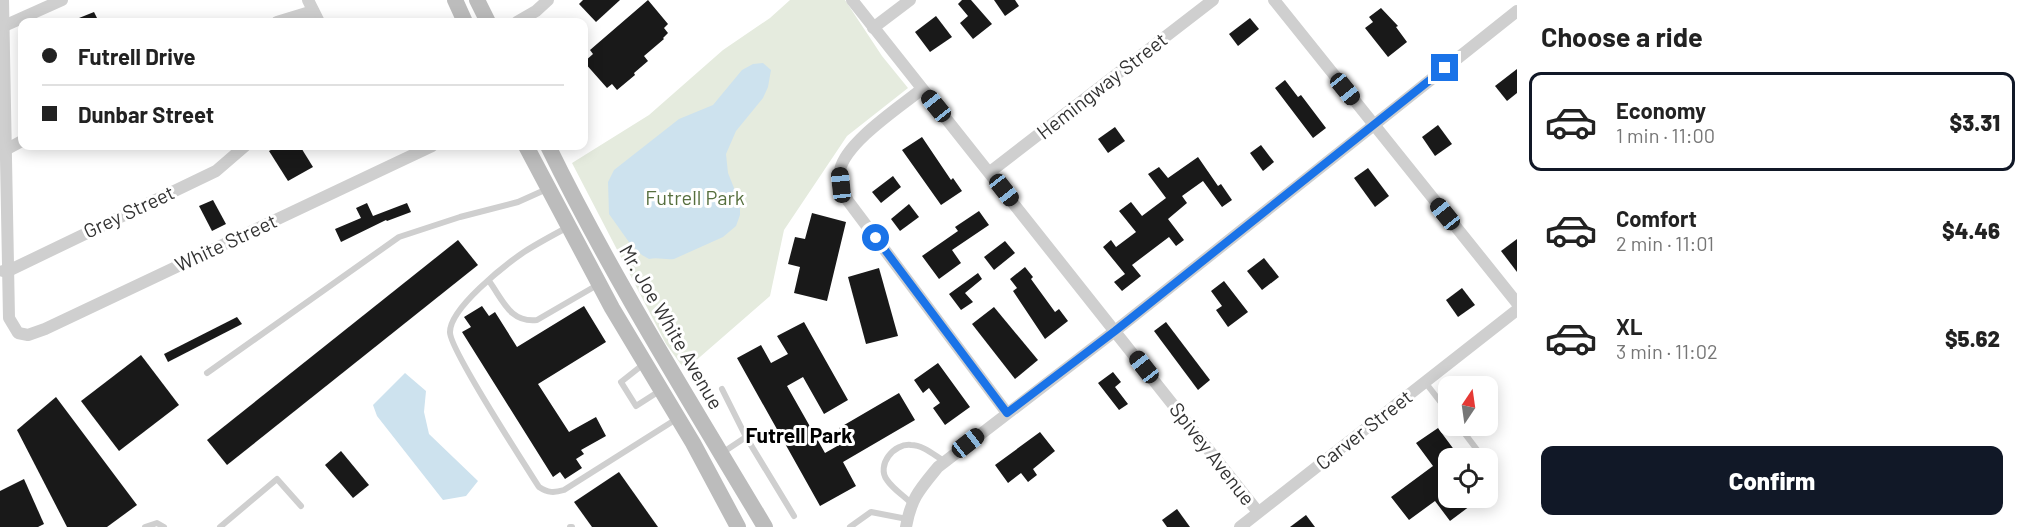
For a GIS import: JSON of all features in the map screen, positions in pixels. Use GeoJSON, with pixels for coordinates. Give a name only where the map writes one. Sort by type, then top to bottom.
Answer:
{"type":"FeatureCollection","features":[{"type":"Feature","properties":{"kind":"main road"},"geometry":{"type":"LineString","coordinates":[[455,0],[463,18]]}},
{"type":"Feature","properties":{"kind":"main road"},"geometry":{"type":"LineString","coordinates":[[477,0],[486,18]]}},
{"type":"Feature","properties":{"kind":"main road","name":"Mr. Joe White Avenue"},"geometry":{"type":"LineString","coordinates":[[528,150],[599,284],[678,417],[738,527]]}},
{"type":"Feature","properties":{"kind":"main road","name":"Mr. Joe White Avenue"},"geometry":{"type":"LineString","coordinates":[[550,150],[628,298],[765,527]]}},
{"type":"Feature","properties":{"kind":"street"},"geometry":{"type":"LineString","coordinates":[[3,0],[7,149],[4,271]]}},
{"type":"Feature","properties":{"kind":"street"},"geometry":{"type":"LineString","coordinates":[[22,18],[62,0]]}},
{"type":"Feature","properties":{"kind":"street"},"geometry":{"type":"LineString","coordinates":[[524,18],[548,0]]}},
{"type":"Feature","properties":{"kind":"street","name":"Spivey Avenue"},"geometry":{"type":"LineString","coordinates":[[852,0],[1258,512]]}},
{"type":"Feature","properties":{"kind":"street"},"geometry":{"type":"LineString","coordinates":[[873,28],[910,0]]}},
{"type":"Feature","properties":{"kind":"street","name":"Hemingway Street"},"geometry":{"type":"LineString","coordinates":[[990,172],[1213,0]]}},
{"type":"Feature","properties":{"kind":"street"},"geometry":{"type":"LineString","coordinates":[[1274,0],[1517,303]]}},
{"type":"Feature","properties":{"kind":"street"},"geometry":{"type":"LineString","coordinates":[[285,18],[310,5]]}},
{"type":"Feature","properties":{"kind":"street"},"geometry":{"type":"LineString","coordinates":[[906,523],[911,503],[919,489],[945,462],[1115,331],[1517,11]]}},
{"type":"Feature","properties":{"kind":"street"},"geometry":{"type":"LineString","coordinates":[[4,26],[18,20]]}},
{"type":"Feature","properties":{"kind":"street"},"geometry":{"type":"LineString","coordinates":[[922,89],[852,146],[843,159],[839,172],[841,185],[848,201],[1007,413]]}},
{"type":"Feature","properties":{"kind":"street"},"geometry":{"type":"LineString","coordinates":[[7,149],[18,143]]}},
{"type":"Feature","properties":{"kind":"street","name":"Grey Street"},"geometry":{"type":"LineString","coordinates":[[4,271],[216,171],[240,150]]}},
{"type":"Feature","properties":{"kind":"street","name":"White Street"},"geometry":{"type":"LineString","coordinates":[[4,271],[9,318],[18,333],[28,335],[424,150]]}},
{"type":"Feature","properties":{"kind":"street","name":"Carver Street"},"geometry":{"type":"LineString","coordinates":[[1240,527],[1517,310]]}},
{"type":"Feature","properties":{"kind":"lane"},"geometry":{"type":"LineString","coordinates":[[207,373],[399,237],[460,217],[518,202],[547,188]]}},
{"type":"Feature","properties":{"kind":"lane"},"geometry":{"type":"LineString","coordinates":[[569,226],[523,253],[458,310],[450,332],[451,339],[465,365],[539,487],[555,493],[564,490],[678,417]]}},
{"type":"Feature","properties":{"kind":"lane"},"geometry":{"type":"LineString","coordinates":[[489,281],[514,317],[526,321],[537,320],[599,284]]}},
{"type":"Feature","properties":{"kind":"lane"},"geometry":{"type":"LineString","coordinates":[[645,363],[621,382],[636,406],[662,390]]}},
{"type":"Feature","properties":{"kind":"lane"},"geometry":{"type":"LineString","coordinates":[[1425,382],[1438,399]]}},
{"type":"Feature","properties":{"kind":"lane"},"geometry":{"type":"LineString","coordinates":[[722,389],[746,437],[794,516]]}},
{"type":"Feature","properties":{"kind":"lane"},"geometry":{"type":"LineString","coordinates":[[1467,436],[1476,448]]}},
{"type":"Feature","properties":{"kind":"lane"},"geometry":{"type":"LineString","coordinates":[[721,453],[746,437]]}},
{"type":"Feature","properties":{"kind":"lane"},"geometry":{"type":"LineString","coordinates":[[911,503],[887,480],[883,472],[888,456],[896,449],[910,445],[921,447],[945,462]]}},
{"type":"Feature","properties":{"kind":"lane"},"geometry":{"type":"LineString","coordinates":[[220,527],[276,479],[301,507]]}},
{"type":"Feature","properties":{"kind":"lane"},"geometry":{"type":"LineString","coordinates":[[850,527],[871,512],[906,523]]}},
{"type":"Feature","properties":{"kind":"lane"},"geometry":{"type":"LineString","coordinates":[[145,527],[157,523],[164,527]]}},
{"type":"Feature","properties":{"kind":"green space","name":"Futrell Park"},"geometry":{"type":"Polygon","coordinates":[[[790,0],[845,0],[882,56],[908,88],[847,136],[784,230],[770,296],[685,370],[666,344],[572,163],[649,115],[723,50],[770,18],[790,0]]]}},
{"type":"Feature","properties":{"kind":"water"},"geometry":{"type":"Polygon","coordinates":[[[763,63],[771,70],[768,87],[763,98],[736,131],[726,154],[728,173],[740,203],[740,215],[736,226],[723,237],[674,259],[649,259],[642,255],[631,245],[609,214],[608,182],[614,170],[679,119],[713,105],[742,70],[753,64],[763,63]]]}},
{"type":"Feature","properties":{"kind":"water"},"geometry":{"type":"Polygon","coordinates":[[[405,373],[426,391],[424,412],[429,434],[478,481],[466,496],[443,500],[377,416],[373,405],[405,373]]]}},
{"type":"Feature","properties":{"kind":"building"},"geometry":{"type":"Polygon","coordinates":[[[583,0],[620,0],[596,22],[579,4],[583,0]]]}},
{"type":"Feature","properties":{"kind":"building"},"geometry":{"type":"Polygon","coordinates":[[[648,0],[668,24],[664,28],[668,33],[664,39],[644,56],[648,61],[617,90],[612,84],[607,88],[588,67],[588,58],[593,54],[590,50],[648,0]]]}},
{"type":"Feature","properties":{"kind":"building"},"geometry":{"type":"Polygon","coordinates":[[[962,0],[971,0],[992,24],[973,39],[960,23],[968,16],[958,4],[962,0]]]}},
{"type":"Feature","properties":{"kind":"building"},"geometry":{"type":"Polygon","coordinates":[[[994,0],[1015,0],[1019,6],[1005,16],[994,0]]]}},
{"type":"Feature","properties":{"kind":"building"},"geometry":{"type":"Polygon","coordinates":[[[1381,8],[1398,26],[1396,27],[1407,42],[1388,57],[1365,28],[1373,22],[1369,17],[1381,8]]]}},
{"type":"Feature","properties":{"kind":"building"},"geometry":{"type":"Polygon","coordinates":[[[94,12],[97,18],[79,18],[94,12]]]}},
{"type":"Feature","properties":{"kind":"building"},"geometry":{"type":"Polygon","coordinates":[[[936,16],[952,37],[930,52],[915,32],[936,16]]]}},
{"type":"Feature","properties":{"kind":"building"},"geometry":{"type":"Polygon","coordinates":[[[1250,18],[1259,29],[1238,46],[1229,34],[1250,18]]]}},
{"type":"Feature","properties":{"kind":"building"},"geometry":{"type":"Polygon","coordinates":[[[1517,69],[1517,93],[1507,101],[1495,86],[1517,69]]]}},
{"type":"Feature","properties":{"kind":"building"},"geometry":{"type":"Polygon","coordinates":[[[1285,80],[1298,97],[1301,95],[1326,128],[1313,138],[1275,88],[1285,80]]]}},
{"type":"Feature","properties":{"kind":"building"},"geometry":{"type":"Polygon","coordinates":[[[1438,125],[1452,144],[1435,156],[1422,137],[1438,125]]]}},
{"type":"Feature","properties":{"kind":"building"},"geometry":{"type":"Polygon","coordinates":[[[1115,127],[1125,141],[1108,153],[1098,139],[1115,127]]]}},
{"type":"Feature","properties":{"kind":"building"},"geometry":{"type":"Polygon","coordinates":[[[922,137],[951,180],[953,178],[962,191],[941,205],[902,150],[922,137]]]}},
{"type":"Feature","properties":{"kind":"building"},"geometry":{"type":"Polygon","coordinates":[[[1261,145],[1274,162],[1263,171],[1250,153],[1261,145]]]}},
{"type":"Feature","properties":{"kind":"building"},"geometry":{"type":"Polygon","coordinates":[[[302,150],[313,167],[288,181],[269,151],[302,150]]]}},
{"type":"Feature","properties":{"kind":"building"},"geometry":{"type":"Polygon","coordinates":[[[1198,157],[1218,186],[1221,184],[1232,200],[1222,207],[1203,181],[1182,196],[1187,203],[1168,219],[1184,240],[1176,246],[1169,237],[1132,265],[1141,276],[1122,291],[1114,282],[1125,274],[1103,247],[1111,240],[1116,247],[1136,232],[1119,211],[1131,202],[1142,216],[1166,198],[1148,174],[1159,167],[1168,178],[1198,157]]]}},
{"type":"Feature","properties":{"kind":"building"},"geometry":{"type":"Polygon","coordinates":[[[1368,168],[1389,196],[1375,207],[1354,178],[1368,168]]]}},
{"type":"Feature","properties":{"kind":"building"},"geometry":{"type":"Polygon","coordinates":[[[893,176],[901,187],[881,203],[872,192],[893,176]]]}},
{"type":"Feature","properties":{"kind":"building"},"geometry":{"type":"Polygon","coordinates":[[[213,200],[226,224],[212,231],[199,206],[213,200]]]}},
{"type":"Feature","properties":{"kind":"building"},"geometry":{"type":"Polygon","coordinates":[[[367,203],[373,216],[407,203],[411,212],[386,220],[341,242],[335,229],[361,218],[356,208],[367,203]]]}},
{"type":"Feature","properties":{"kind":"building"},"geometry":{"type":"Polygon","coordinates":[[[909,204],[919,217],[900,231],[891,219],[909,204]]]}},
{"type":"Feature","properties":{"kind":"building"},"geometry":{"type":"Polygon","coordinates":[[[979,211],[989,225],[952,250],[961,263],[939,279],[922,256],[958,231],[955,227],[979,211]]]}},
{"type":"Feature","properties":{"kind":"building"},"geometry":{"type":"Polygon","coordinates":[[[812,213],[846,222],[827,301],[794,293],[800,267],[788,264],[795,237],[805,239],[812,213]]]}},
{"type":"Feature","properties":{"kind":"building"},"geometry":{"type":"Polygon","coordinates":[[[1517,239],[1517,272],[1501,251],[1517,239]]]}},
{"type":"Feature","properties":{"kind":"building"},"geometry":{"type":"Polygon","coordinates":[[[458,240],[478,265],[227,465],[207,440],[458,240]]]}},
{"type":"Feature","properties":{"kind":"building"},"geometry":{"type":"Polygon","coordinates":[[[1005,241],[1015,253],[994,270],[984,257],[1005,241]]]}},
{"type":"Feature","properties":{"kind":"building"},"geometry":{"type":"Polygon","coordinates":[[[1264,258],[1279,277],[1262,290],[1247,271],[1264,258]]]}},
{"type":"Feature","properties":{"kind":"building"},"geometry":{"type":"Polygon","coordinates":[[[1025,267],[1055,312],[1059,309],[1068,321],[1045,339],[1013,291],[1017,288],[1010,279],[1025,267]]]}},
{"type":"Feature","properties":{"kind":"building"},"geometry":{"type":"Polygon","coordinates":[[[879,268],[898,336],[866,344],[848,277],[879,268]]]}},
{"type":"Feature","properties":{"kind":"building"},"geometry":{"type":"Polygon","coordinates":[[[978,273],[982,279],[965,293],[973,302],[961,310],[949,294],[978,273]]]}},
{"type":"Feature","properties":{"kind":"building"},"geometry":{"type":"Polygon","coordinates":[[[1224,281],[1248,312],[1228,327],[1216,310],[1222,306],[1211,291],[1224,281]]]}},
{"type":"Feature","properties":{"kind":"building"},"geometry":{"type":"Polygon","coordinates":[[[1462,288],[1475,305],[1458,317],[1446,300],[1462,288]]]}},
{"type":"Feature","properties":{"kind":"building"},"geometry":{"type":"Polygon","coordinates":[[[482,306],[489,316],[495,312],[517,347],[584,306],[606,342],[538,384],[569,432],[596,417],[606,436],[581,450],[584,454],[576,459],[582,468],[565,479],[560,472],[553,477],[462,332],[471,327],[464,317],[482,306]]]}},
{"type":"Feature","properties":{"kind":"building"},"geometry":{"type":"Polygon","coordinates":[[[994,307],[1038,360],[1015,379],[972,324],[994,307]]]}},
{"type":"Feature","properties":{"kind":"building"},"geometry":{"type":"Polygon","coordinates":[[[237,317],[242,324],[168,362],[164,354],[237,317]]]}},
{"type":"Feature","properties":{"kind":"building"},"geometry":{"type":"Polygon","coordinates":[[[804,322],[848,400],[824,414],[803,377],[787,386],[825,453],[846,441],[839,428],[899,393],[915,420],[843,462],[856,486],[820,506],[737,358],[761,345],[771,363],[788,354],[777,336],[804,322]]]}},
{"type":"Feature","properties":{"kind":"building"},"geometry":{"type":"Polygon","coordinates":[[[1166,322],[1210,380],[1198,390],[1154,331],[1166,322]]]}},
{"type":"Feature","properties":{"kind":"building"},"geometry":{"type":"Polygon","coordinates":[[[141,355],[179,405],[119,451],[81,401],[141,355]]]}},
{"type":"Feature","properties":{"kind":"building"},"geometry":{"type":"Polygon","coordinates":[[[938,363],[970,407],[945,425],[933,408],[940,403],[929,388],[923,393],[914,380],[938,363]]]}},
{"type":"Feature","properties":{"kind":"building"},"geometry":{"type":"Polygon","coordinates":[[[1113,372],[1121,382],[1115,387],[1128,404],[1119,410],[1098,383],[1113,372]]]}},
{"type":"Feature","properties":{"kind":"building"},"geometry":{"type":"Polygon","coordinates":[[[56,397],[137,505],[107,527],[67,527],[17,430],[56,397]]]}},
{"type":"Feature","properties":{"kind":"building"},"geometry":{"type":"Polygon","coordinates":[[[1438,428],[1438,436],[1444,436],[1453,448],[1438,448],[1438,505],[1435,501],[1409,520],[1391,497],[1433,466],[1416,443],[1438,428]]]}},
{"type":"Feature","properties":{"kind":"building"},"geometry":{"type":"Polygon","coordinates":[[[1040,432],[1055,451],[1033,469],[1037,475],[1028,482],[1021,473],[1008,483],[995,465],[1040,432]]]}},
{"type":"Feature","properties":{"kind":"building"},"geometry":{"type":"Polygon","coordinates":[[[341,451],[369,485],[353,498],[325,465],[341,451]]]}},
{"type":"Feature","properties":{"kind":"building"},"geometry":{"type":"Polygon","coordinates":[[[619,472],[658,527],[592,527],[574,502],[619,472]]]}},
{"type":"Feature","properties":{"kind":"building"},"geometry":{"type":"Polygon","coordinates":[[[24,479],[44,524],[38,527],[0,527],[0,491],[24,479]]]}},
{"type":"Feature","properties":{"kind":"building"},"geometry":{"type":"Polygon","coordinates":[[[1440,508],[1467,508],[1450,521],[1440,508]]]}},
{"type":"Feature","properties":{"kind":"building"},"geometry":{"type":"Polygon","coordinates":[[[1177,509],[1190,527],[1167,527],[1162,520],[1177,509]]]}},
{"type":"Feature","properties":{"kind":"building"},"geometry":{"type":"Polygon","coordinates":[[[1306,515],[1315,527],[1290,527],[1306,515]]]}},
{"type":"Feature","properties":{"kind":"district","name":"Futrell Park"},"geometry":{"type":"Point","coordinates":[799,436]}},
{"type":"Feature","properties":{"kind":"route"},"geometry":{"type":"LineString","coordinates":[[876,238],[1007,413],[1115,331],[1445,68]]}}]}
